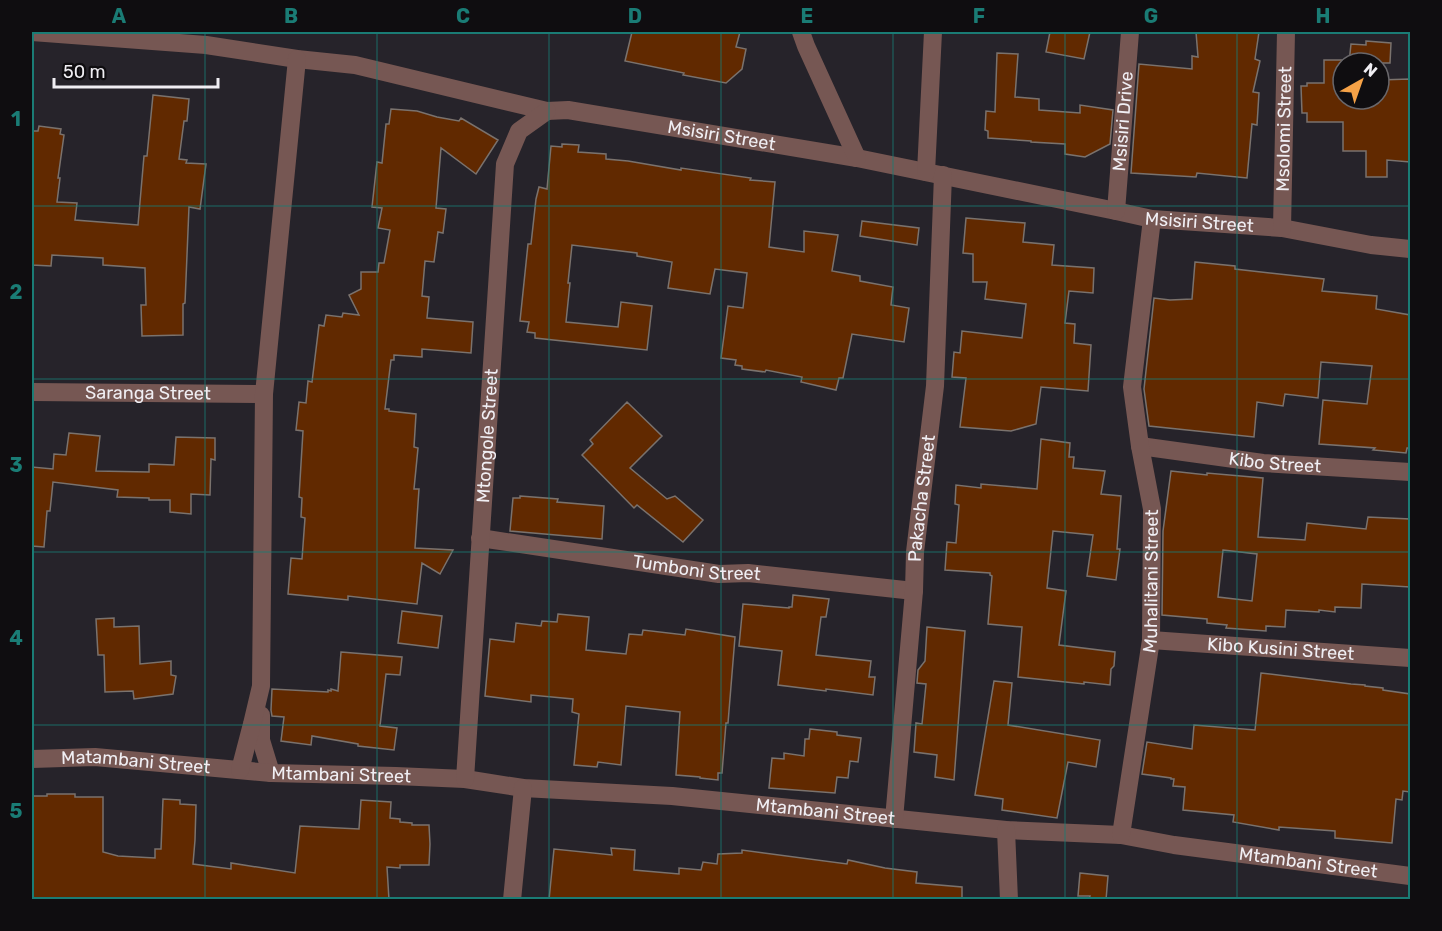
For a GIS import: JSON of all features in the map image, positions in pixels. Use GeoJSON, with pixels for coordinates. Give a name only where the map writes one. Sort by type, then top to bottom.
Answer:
{"type":"FeatureCollection","features":[{"type":"Feature","properties":{"kind":"street","name":"Msisiri Street"},"geometry":{"type":"LineString","coordinates":[[32,32],[206,45],[355,65],[547,111],[568,110],[857,158],[1152,219],[1282,228],[1371,245],[1410,249]]}},
{"type":"Feature","properties":{"kind":"street"},"geometry":{"type":"LineString","coordinates":[[801,32],[857,158]]}},
{"type":"Feature","properties":{"kind":"street","name":"Pakacha Street"},"geometry":{"type":"LineString","coordinates":[[894,819],[914,591],[915,552],[935,386],[933,32]]}},
{"type":"Feature","properties":{"kind":"street","name":"Msisiri Drive"},"geometry":{"type":"LineString","coordinates":[[1116,211],[1130,32]]}},
{"type":"Feature","properties":{"kind":"street","name":"Msolomi Street"},"geometry":{"type":"LineString","coordinates":[[1282,228],[1286,32]]}},
{"type":"Feature","properties":{"kind":"street"},"geometry":{"type":"LineString","coordinates":[[272,773],[261,740],[264,394],[297,59]]}},
{"type":"Feature","properties":{"kind":"street","name":"Mtongole Street"},"geometry":{"type":"LineString","coordinates":[[465,779],[505,164],[519,131],[547,111]]}},
{"type":"Feature","properties":{"kind":"street","name":"Muhalitani Street"},"geometry":{"type":"LineString","coordinates":[[1121,835],[1151,640],[1152,509],[1132,387],[1152,219]]}},
{"type":"Feature","properties":{"kind":"street","name":"Saranga Street"},"geometry":{"type":"LineString","coordinates":[[32,392],[264,394]]}},
{"type":"Feature","properties":{"kind":"street","name":"Kibo Street"},"geometry":{"type":"LineString","coordinates":[[1140,446],[1263,463],[1410,472]]}},
{"type":"Feature","properties":{"kind":"street","name":"Tumboni Street"},"geometry":{"type":"LineString","coordinates":[[480,538],[719,574],[748,573],[914,591]]}},
{"type":"Feature","properties":{"kind":"street","name":"Kibo Kusini Street"},"geometry":{"type":"LineString","coordinates":[[1151,640],[1410,658]]}},
{"type":"Feature","properties":{"kind":"street"},"geometry":{"type":"LineString","coordinates":[[240,770],[261,686]]}},
{"type":"Feature","properties":{"kind":"street","name":"Matambani Street"},"geometry":{"type":"LineString","coordinates":[[32,759],[95,757],[240,770]]}},
{"type":"Feature","properties":{"kind":"street","name":"Mtambani Street"},"geometry":{"type":"LineString","coordinates":[[240,770],[465,779],[523,788],[672,796],[1006,830],[1121,835],[1174,845],[1410,876]]}},
{"type":"Feature","properties":{"kind":"street"},"geometry":{"type":"LineString","coordinates":[[512,900],[523,788]]}},
{"type":"Feature","properties":{"kind":"street"},"geometry":{"type":"LineString","coordinates":[[1006,830],[1009,900]]}},
{"type":"Feature","properties":{"kind":"building"},"geometry":{"type":"Polygon","coordinates":[[[632,32],[740,32],[736,47],[746,49],[742,69],[726,83],[625,61],[632,32]]]}},
{"type":"Feature","properties":{"kind":"building"},"geometry":{"type":"Polygon","coordinates":[[[1050,32],[1090,32],[1084,59],[1046,52],[1050,32]]]}},
{"type":"Feature","properties":{"kind":"building"},"geometry":{"type":"Polygon","coordinates":[[[1196,32],[1259,32],[1255,59],[1260,61],[1253,92],[1259,93],[1257,125],[1252,124],[1247,178],[1197,173],[1196,177],[1131,173],[1139,64],[1192,69],[1192,56],[1198,57],[1196,32]]]}},
{"type":"Feature","properties":{"kind":"building"},"geometry":{"type":"Polygon","coordinates":[[[1366,41],[1391,43],[1391,51],[1350,51],[1351,44],[1366,45],[1366,41]]]}},
{"type":"Feature","properties":{"kind":"building"},"geometry":{"type":"Polygon","coordinates":[[[997,53],[1018,54],[1015,97],[1039,99],[1039,110],[1080,113],[1080,105],[1113,110],[1110,144],[1085,157],[1065,154],[1065,144],[988,138],[988,131],[985,130],[986,111],[995,112],[997,53]]]}},
{"type":"Feature","properties":{"kind":"building"},"geometry":{"type":"Polygon","coordinates":[[[1324,60],[1331,60],[1331,111],[1391,111],[1391,80],[1410,79],[1410,162],[1387,160],[1387,177],[1366,177],[1366,151],[1343,151],[1343,122],[1307,122],[1307,113],[1302,113],[1301,86],[1307,86],[1307,83],[1324,83],[1324,60]]]}},
{"type":"Feature","properties":{"kind":"building"},"geometry":{"type":"Polygon","coordinates":[[[153,95],[189,99],[179,159],[187,160],[186,163],[206,164],[200,209],[189,207],[183,335],[142,336],[141,305],[146,305],[145,268],[103,265],[103,258],[52,255],[51,266],[32,265],[32,131],[38,131],[39,126],[61,129],[60,134],[64,135],[57,202],[77,203],[75,220],[138,225],[144,156],[147,156],[153,95]]]}},
{"type":"Feature","properties":{"kind":"building"},"geometry":{"type":"Polygon","coordinates":[[[391,109],[417,111],[459,121],[461,118],[498,140],[476,174],[441,148],[436,208],[446,209],[443,233],[438,232],[434,262],[425,261],[422,296],[429,297],[427,318],[473,322],[471,353],[422,349],[422,357],[394,355],[394,360],[391,360],[385,409],[416,414],[414,447],[418,448],[414,489],[419,489],[415,548],[453,550],[440,574],[422,563],[417,604],[348,596],[348,600],[288,594],[291,558],[302,559],[305,518],[301,517],[302,498],[299,497],[303,431],[296,430],[299,402],[306,403],[308,381],[312,382],[319,325],[324,326],[326,315],[342,317],[343,313],[359,315],[349,295],[361,289],[361,272],[378,272],[379,263],[384,263],[390,230],[378,228],[382,208],[372,207],[377,162],[382,163],[386,124],[389,124],[391,109]]]}},
{"type":"Feature","properties":{"kind":"building"},"geometry":{"type":"Polygon","coordinates":[[[562,144],[579,145],[578,152],[606,154],[606,159],[775,182],[769,247],[804,252],[804,231],[838,235],[832,271],[860,276],[860,281],[893,287],[891,305],[909,308],[904,342],[852,334],[843,378],[839,378],[836,390],[801,382],[802,377],[766,370],[765,372],[742,369],[742,366],[735,365],[736,360],[721,358],[728,306],[743,308],[747,273],[715,269],[710,294],[668,288],[672,262],[637,256],[637,253],[572,245],[566,322],[618,327],[621,302],[652,306],[647,350],[535,338],[535,333],[527,332],[529,322],[520,321],[528,244],[531,244],[539,187],[547,189],[551,146],[562,147],[562,144]]]}},
{"type":"Feature","properties":{"kind":"building"},"geometry":{"type":"Polygon","coordinates":[[[966,218],[1025,223],[1023,242],[1054,245],[1052,265],[1094,268],[1093,293],[1069,291],[1065,323],[1075,324],[1074,343],[1091,345],[1088,391],[1041,387],[1036,424],[1011,431],[960,427],[966,378],[952,377],[954,352],[960,353],[962,331],[1022,338],[1026,304],[985,299],[987,282],[973,282],[973,254],[963,253],[966,218]]]}},
{"type":"Feature","properties":{"kind":"building"},"geometry":{"type":"Polygon","coordinates":[[[862,221],[919,228],[917,245],[860,236],[862,221]]]}},
{"type":"Feature","properties":{"kind":"building"},"geometry":{"type":"Polygon","coordinates":[[[1195,262],[1324,279],[1322,291],[1377,296],[1376,309],[1410,315],[1410,448],[1407,448],[1406,453],[1319,444],[1323,400],[1367,404],[1372,366],[1321,362],[1318,398],[1285,394],[1283,406],[1257,402],[1254,437],[1149,426],[1144,389],[1154,298],[1192,299],[1195,262]]]}},
{"type":"Feature","properties":{"kind":"building"},"geometry":{"type":"Polygon","coordinates":[[[627,402],[662,436],[630,468],[667,499],[675,496],[703,520],[683,542],[637,505],[634,508],[582,455],[593,444],[590,440],[627,402]]]}},
{"type":"Feature","properties":{"kind":"building"},"geometry":{"type":"Polygon","coordinates":[[[69,433],[100,436],[96,471],[149,472],[149,464],[174,465],[176,437],[215,438],[215,460],[211,459],[210,495],[191,494],[191,514],[170,512],[170,500],[117,497],[118,490],[53,482],[50,511],[47,511],[44,547],[32,546],[32,467],[53,469],[54,454],[66,455],[69,433]]]}},
{"type":"Feature","properties":{"kind":"building"},"geometry":{"type":"Polygon","coordinates":[[[1041,439],[1070,443],[1069,457],[1074,457],[1073,468],[1105,471],[1101,494],[1121,496],[1117,549],[1120,549],[1116,580],[1087,576],[1093,535],[1053,531],[1047,588],[1066,591],[1059,645],[1115,652],[1110,685],[1018,677],[1022,627],[988,624],[992,576],[990,573],[945,570],[947,542],[956,543],[959,505],[955,504],[956,485],[981,488],[981,484],[1037,489],[1041,439]]]}},
{"type":"Feature","properties":{"kind":"building"},"geometry":{"type":"Polygon","coordinates":[[[1171,471],[1263,478],[1258,537],[1305,540],[1307,523],[1366,529],[1368,517],[1410,519],[1410,587],[1362,584],[1361,608],[1335,607],[1335,612],[1286,610],[1285,627],[1266,626],[1266,631],[1226,628],[1227,625],[1207,623],[1207,619],[1162,615],[1163,531],[1171,471]],[[1223,550],[1218,597],[1252,601],[1257,554],[1223,550]]]}},
{"type":"Feature","properties":{"kind":"building"},"geometry":{"type":"Polygon","coordinates":[[[520,496],[604,506],[602,539],[510,531],[513,498],[520,498],[520,496]]]}},
{"type":"Feature","properties":{"kind":"building"},"geometry":{"type":"Polygon","coordinates":[[[793,595],[829,599],[826,617],[821,617],[816,655],[871,661],[869,677],[875,677],[873,695],[778,685],[782,651],[739,646],[743,604],[789,608],[792,607],[793,595]]]}},
{"type":"Feature","properties":{"kind":"building"},"geometry":{"type":"Polygon","coordinates":[[[402,611],[442,616],[438,648],[398,643],[402,611]]]}},
{"type":"Feature","properties":{"kind":"building"},"geometry":{"type":"Polygon","coordinates":[[[558,614],[589,617],[586,650],[626,654],[629,634],[642,635],[643,630],[685,635],[686,629],[735,637],[728,723],[726,723],[722,773],[718,773],[718,780],[676,775],[680,712],[626,706],[621,765],[598,762],[597,767],[574,765],[579,714],[572,712],[573,699],[531,695],[531,702],[485,696],[490,639],[514,642],[516,623],[541,626],[542,621],[557,622],[558,614]]]}},
{"type":"Feature","properties":{"kind":"building"},"geometry":{"type":"Polygon","coordinates":[[[114,618],[114,627],[139,626],[140,664],[171,661],[171,675],[176,676],[173,694],[134,699],[133,691],[105,692],[104,655],[98,655],[96,619],[114,618]]]}},
{"type":"Feature","properties":{"kind":"building"},"geometry":{"type":"Polygon","coordinates":[[[927,627],[965,631],[954,780],[935,777],[937,755],[914,752],[916,723],[922,724],[926,684],[917,683],[918,670],[925,661],[927,627]]]}},
{"type":"Feature","properties":{"kind":"building"},"geometry":{"type":"Polygon","coordinates":[[[341,652],[402,657],[400,675],[386,674],[380,726],[397,728],[394,750],[358,746],[358,744],[312,736],[311,745],[281,741],[284,717],[272,716],[272,689],[338,691],[341,652]]]}},
{"type":"Feature","properties":{"kind":"building"},"geometry":{"type":"Polygon","coordinates":[[[1261,673],[1365,685],[1410,694],[1410,792],[1403,791],[1402,800],[1396,799],[1392,843],[1335,838],[1335,831],[1279,827],[1279,830],[1233,822],[1234,815],[1183,810],[1185,787],[1173,786],[1174,779],[1171,778],[1142,774],[1147,742],[1192,749],[1194,725],[1255,730],[1261,673]]]}},
{"type":"Feature","properties":{"kind":"building"},"geometry":{"type":"Polygon","coordinates":[[[994,681],[1012,683],[1008,725],[1100,740],[1096,767],[1068,762],[1057,818],[1002,810],[1003,799],[975,795],[994,681]]]}},
{"type":"Feature","properties":{"kind":"building"},"geometry":{"type":"Polygon","coordinates":[[[810,729],[861,738],[858,762],[850,761],[848,778],[837,777],[835,793],[769,788],[772,758],[784,759],[784,753],[804,756],[805,739],[809,739],[810,729]]]}},
{"type":"Feature","properties":{"kind":"building"},"geometry":{"type":"Polygon","coordinates":[[[47,794],[103,797],[103,852],[118,856],[155,858],[155,849],[161,849],[163,799],[180,800],[180,804],[196,805],[193,864],[231,869],[231,863],[295,873],[300,826],[359,829],[361,800],[391,802],[390,818],[400,819],[400,822],[412,823],[412,825],[429,825],[429,865],[387,867],[389,900],[32,900],[32,796],[47,796],[47,794]]]}},
{"type":"Feature","properties":{"kind":"building"},"geometry":{"type":"Polygon","coordinates":[[[611,848],[635,850],[634,870],[679,874],[679,868],[701,870],[703,862],[717,864],[718,854],[742,853],[742,850],[847,864],[848,860],[917,872],[916,883],[962,887],[962,900],[549,900],[554,849],[612,855],[611,848]]]}},
{"type":"Feature","properties":{"kind":"building"},"geometry":{"type":"Polygon","coordinates":[[[1080,873],[1108,876],[1106,900],[1089,900],[1090,896],[1078,896],[1080,873]]]}}]}
